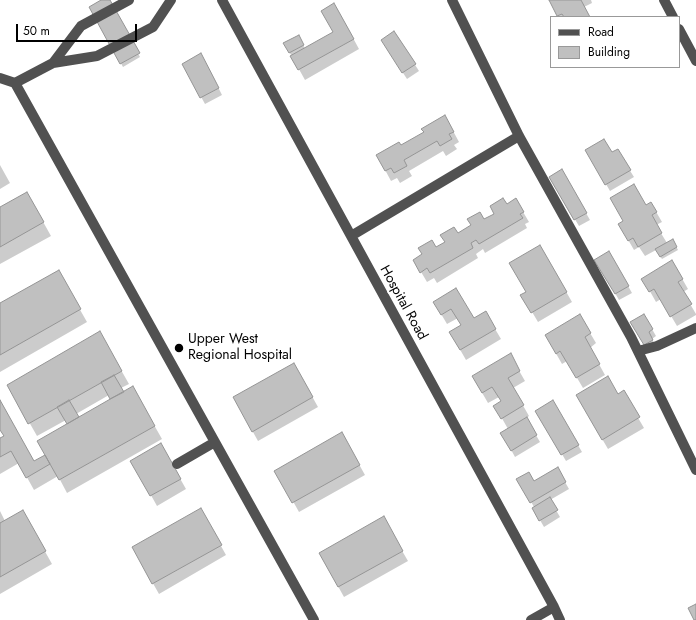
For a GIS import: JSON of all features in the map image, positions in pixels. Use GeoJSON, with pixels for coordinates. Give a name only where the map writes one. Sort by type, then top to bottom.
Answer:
{"type":"FeatureCollection","features":[{"type":"Feature","properties":{"kind":"street"},"geometry":{"type":"LineString","coordinates":[[53,63],[81,26],[129,0]]}},
{"type":"Feature","properties":{"kind":"street"},"geometry":{"type":"LineString","coordinates":[[15,83],[53,63],[97,56],[153,27],[171,0]]}},
{"type":"Feature","properties":{"kind":"street","name":"Hospital Road"},"geometry":{"type":"LineString","coordinates":[[222,0],[560,620]]}},
{"type":"Feature","properties":{"kind":"street"},"geometry":{"type":"LineString","coordinates":[[452,0],[519,136],[638,351],[696,470]]}},
{"type":"Feature","properties":{"kind":"street"},"geometry":{"type":"LineString","coordinates":[[664,0],[672,16]]}},
{"type":"Feature","properties":{"kind":"street"},"geometry":{"type":"LineString","coordinates":[[680,31],[696,61]]}},
{"type":"Feature","properties":{"kind":"street"},"geometry":{"type":"LineString","coordinates":[[0,78],[15,83],[314,620]]}},
{"type":"Feature","properties":{"kind":"street"},"geometry":{"type":"LineString","coordinates":[[351,236],[519,136]]}},
{"type":"Feature","properties":{"kind":"street"},"geometry":{"type":"LineString","coordinates":[[638,351],[657,346],[696,328]]}},
{"type":"Feature","properties":{"kind":"street"},"geometry":{"type":"LineString","coordinates":[[176,464],[215,442]]}},
{"type":"Feature","properties":{"kind":"street"},"geometry":{"type":"LineString","coordinates":[[531,620],[554,607]]}},
{"type":"Feature","properties":{"kind":"building"},"geometry":{"type":"Polygon","coordinates":[[[101,0],[110,0],[140,53],[120,64],[89,7],[101,0]]]}},
{"type":"Feature","properties":{"kind":"building"},"geometry":{"type":"Polygon","coordinates":[[[549,0],[581,0],[589,16],[563,16],[562,14],[557,16],[549,0]]]}},
{"type":"Feature","properties":{"kind":"building"},"geometry":{"type":"Polygon","coordinates":[[[334,3],[354,39],[298,70],[290,56],[333,32],[321,11],[334,3]]]}},
{"type":"Feature","properties":{"kind":"building"},"geometry":{"type":"Polygon","coordinates":[[[394,31],[416,64],[402,73],[381,40],[394,31]]]}},
{"type":"Feature","properties":{"kind":"building"},"geometry":{"type":"Polygon","coordinates":[[[299,35],[304,45],[289,53],[283,43],[299,35]]]}},
{"type":"Feature","properties":{"kind":"building"},"geometry":{"type":"Polygon","coordinates":[[[201,53],[219,88],[200,98],[182,64],[201,53]]]}},
{"type":"Feature","properties":{"kind":"building"},"geometry":{"type":"Polygon","coordinates":[[[445,115],[454,132],[449,134],[452,139],[440,146],[437,141],[404,160],[407,166],[394,173],[391,168],[385,171],[376,155],[399,142],[401,145],[424,132],[421,129],[445,115]]]}},
{"type":"Feature","properties":{"kind":"building"},"geometry":{"type":"Polygon","coordinates":[[[604,139],[612,152],[618,149],[631,170],[605,185],[585,150],[604,139]]]}},
{"type":"Feature","properties":{"kind":"building"},"geometry":{"type":"Polygon","coordinates":[[[562,169],[587,213],[574,220],[549,177],[562,169]]]}},
{"type":"Feature","properties":{"kind":"building"},"geometry":{"type":"Polygon","coordinates":[[[634,184],[646,205],[651,202],[657,212],[652,215],[662,233],[638,247],[633,238],[628,241],[618,224],[623,221],[610,198],[634,184]]]}},
{"type":"Feature","properties":{"kind":"building"},"geometry":{"type":"Polygon","coordinates":[[[27,192],[44,222],[0,247],[0,207],[27,192]]]}},
{"type":"Feature","properties":{"kind":"building"},"geometry":{"type":"Polygon","coordinates":[[[503,198],[507,204],[516,198],[524,212],[520,214],[523,218],[479,244],[476,240],[471,243],[473,248],[430,273],[427,268],[420,273],[413,260],[422,254],[418,248],[432,240],[436,247],[445,242],[440,235],[454,227],[458,233],[471,225],[467,219],[480,212],[484,219],[494,214],[490,206],[503,198]]]}},
{"type":"Feature","properties":{"kind":"building"},"geometry":{"type":"Polygon","coordinates":[[[673,239],[677,247],[660,257],[655,249],[673,239]]]}},
{"type":"Feature","properties":{"kind":"building"},"geometry":{"type":"Polygon","coordinates":[[[540,245],[567,292],[531,313],[520,295],[526,292],[509,263],[540,245]]]}},
{"type":"Feature","properties":{"kind":"building"},"geometry":{"type":"Polygon","coordinates":[[[609,251],[629,286],[615,294],[594,260],[609,251]]]}},
{"type":"Feature","properties":{"kind":"building"},"geometry":{"type":"Polygon","coordinates":[[[672,260],[683,279],[678,282],[692,304],[670,317],[654,289],[649,292],[641,279],[672,260]]]}},
{"type":"Feature","properties":{"kind":"building"},"geometry":{"type":"Polygon","coordinates":[[[59,270],[81,309],[0,355],[0,303],[59,270]]]}},
{"type":"Feature","properties":{"kind":"building"},"geometry":{"type":"Polygon","coordinates":[[[456,288],[474,318],[486,311],[496,329],[460,350],[449,332],[461,325],[451,309],[441,315],[433,302],[456,288]]]}},
{"type":"Feature","properties":{"kind":"building"},"geometry":{"type":"Polygon","coordinates":[[[580,314],[591,333],[585,337],[600,364],[576,378],[560,351],[556,354],[545,335],[580,314]]]}},
{"type":"Feature","properties":{"kind":"building"},"geometry":{"type":"Polygon","coordinates":[[[644,314],[653,329],[649,332],[653,340],[644,345],[630,322],[644,314]]]}},
{"type":"Feature","properties":{"kind":"building"},"geometry":{"type":"Polygon","coordinates":[[[100,331],[122,371],[28,424],[7,385],[100,331]]]}},
{"type":"Feature","properties":{"kind":"building"},"geometry":{"type":"Polygon","coordinates":[[[511,353],[520,371],[508,378],[524,405],[501,419],[493,406],[501,401],[492,387],[482,393],[472,376],[511,353]]]}},
{"type":"Feature","properties":{"kind":"building"},"geometry":{"type":"Polygon","coordinates":[[[294,363],[313,397],[252,432],[233,397],[294,363]]]}},
{"type":"Feature","properties":{"kind":"building"},"geometry":{"type":"Polygon","coordinates":[[[114,375],[124,392],[110,399],[101,382],[114,375]]]}},
{"type":"Feature","properties":{"kind":"building"},"geometry":{"type":"Polygon","coordinates":[[[608,376],[618,394],[624,390],[640,417],[602,440],[576,395],[608,376]]]}},
{"type":"Feature","properties":{"kind":"building"},"geometry":{"type":"Polygon","coordinates":[[[133,386],[155,426],[59,480],[37,441],[133,386]]]}},
{"type":"Feature","properties":{"kind":"building"},"geometry":{"type":"Polygon","coordinates":[[[0,400],[34,461],[45,455],[50,464],[26,478],[11,451],[0,457],[0,438],[4,436],[0,430],[0,400]]]}},
{"type":"Feature","properties":{"kind":"building"},"geometry":{"type":"Polygon","coordinates":[[[69,400],[79,417],[67,424],[57,407],[69,400]]]}},
{"type":"Feature","properties":{"kind":"building"},"geometry":{"type":"Polygon","coordinates":[[[553,400],[579,445],[561,455],[535,411],[553,400]]]}},
{"type":"Feature","properties":{"kind":"building"},"geometry":{"type":"Polygon","coordinates":[[[527,417],[537,435],[511,451],[500,433],[527,417]]]}},
{"type":"Feature","properties":{"kind":"building"},"geometry":{"type":"Polygon","coordinates":[[[342,432],[360,465],[292,503],[274,471],[342,432]]]}},
{"type":"Feature","properties":{"kind":"building"},"geometry":{"type":"Polygon","coordinates":[[[161,443],[181,479],[150,496],[130,461],[161,443]]]}},
{"type":"Feature","properties":{"kind":"building"},"geometry":{"type":"Polygon","coordinates":[[[558,467],[566,482],[530,503],[516,479],[529,472],[534,481],[558,467]]]}},
{"type":"Feature","properties":{"kind":"building"},"geometry":{"type":"Polygon","coordinates":[[[550,497],[558,510],[539,521],[532,508],[550,497]]]}},
{"type":"Feature","properties":{"kind":"building"},"geometry":{"type":"Polygon","coordinates":[[[201,508],[222,545],[152,584],[132,547],[201,508]]]}},
{"type":"Feature","properties":{"kind":"building"},"geometry":{"type":"Polygon","coordinates":[[[23,510],[46,551],[0,577],[0,523],[23,510]]]}},
{"type":"Feature","properties":{"kind":"building"},"geometry":{"type":"Polygon","coordinates":[[[384,516],[403,551],[338,587],[319,553],[384,516]]]}},
{"type":"Feature","properties":{"kind":"building"},"geometry":{"type":"Polygon","coordinates":[[[696,604],[696,620],[694,620],[688,608],[696,604]]]}},
{"type":"Feature","properties":{"kind":"place","name":"Upper West Regional Hospital"},"geometry":{"type":"Point","coordinates":[179,348]}}]}
